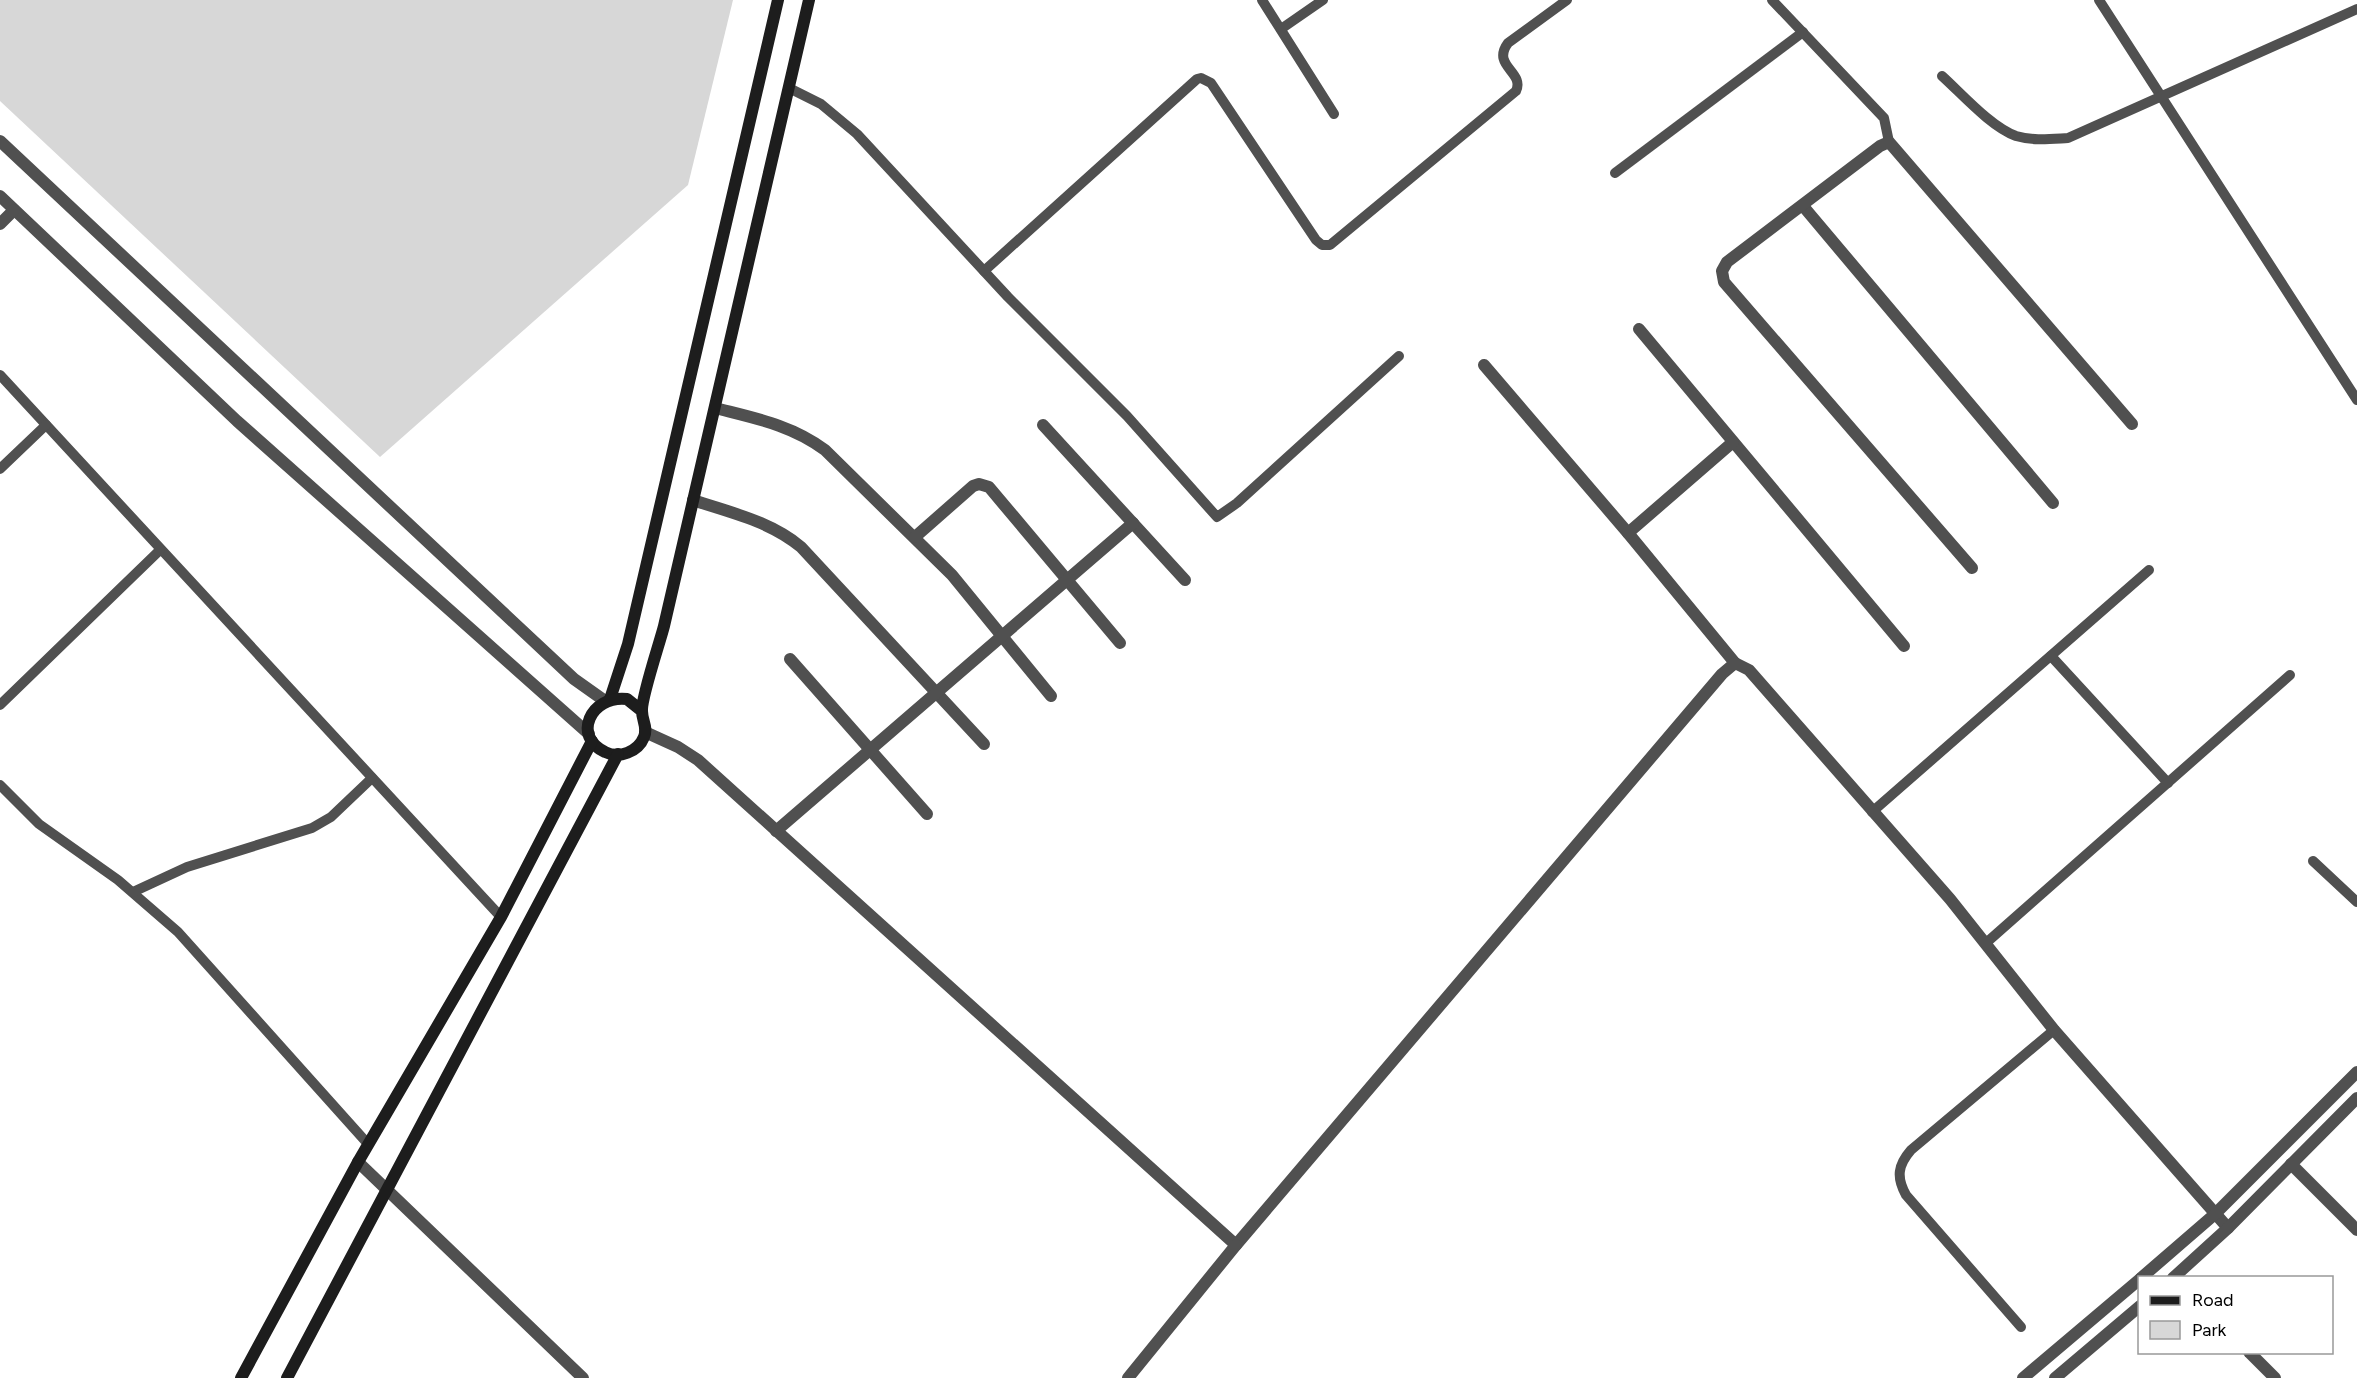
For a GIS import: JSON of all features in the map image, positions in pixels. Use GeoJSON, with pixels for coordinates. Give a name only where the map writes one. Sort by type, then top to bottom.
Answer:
{"type":"FeatureCollection","features":[{"type":"Feature","properties":{"kind":"main road"},"geometry":{"type":"LineString","coordinates":[[778,0],[628,644],[607,700],[594,710],[589,720],[591,737],[603,752],[618,754],[631,752],[639,746],[645,732],[642,711],[809,0]]}},
{"type":"Feature","properties":{"kind":"main road"},"geometry":{"type":"LineString","coordinates":[[607,700],[627,699],[642,711]]}},
{"type":"Feature","properties":{"kind":"main road"},"geometry":{"type":"LineString","coordinates":[[241,1378],[368,1144],[501,917],[591,737]]}},
{"type":"Feature","properties":{"kind":"main road"},"geometry":{"type":"LineString","coordinates":[[287,1378],[618,754]]}},
{"type":"Feature","properties":{"kind":"street"},"geometry":{"type":"LineString","coordinates":[[0,141],[574,679],[607,700]]}},
{"type":"Feature","properties":{"kind":"street"},"geometry":{"type":"LineString","coordinates":[[1972,568],[1724,282],[1722,271],[1727,262],[1880,146],[1889,142],[2132,424]]}},
{"type":"Feature","properties":{"kind":"street"},"geometry":{"type":"LineString","coordinates":[[0,196],[237,421],[591,737]]}},
{"type":"Feature","properties":{"kind":"street"},"geometry":{"type":"LineString","coordinates":[[1803,206],[2053,503]]}},
{"type":"Feature","properties":{"kind":"street"},"geometry":{"type":"LineString","coordinates":[[0,224],[14,210]]}},
{"type":"Feature","properties":{"kind":"street"},"geometry":{"type":"LineString","coordinates":[[1639,329],[1904,646]]}},
{"type":"Feature","properties":{"kind":"street"},"geometry":{"type":"LineString","coordinates":[[1484,365],[1628,533],[1735,663],[1749,670],[1950,899],[2054,1029],[2228,1228]]}},
{"type":"Feature","properties":{"kind":"street"},"geometry":{"type":"LineString","coordinates":[[715,408],[781,425],[805,435],[825,450],[952,575],[1051,696]]}},
{"type":"Feature","properties":{"kind":"street"},"geometry":{"type":"LineString","coordinates":[[1043,425],[1185,580]]}},
{"type":"Feature","properties":{"kind":"street"},"geometry":{"type":"LineString","coordinates":[[1628,533],[1733,442]]}},
{"type":"Feature","properties":{"kind":"street"},"geometry":{"type":"LineString","coordinates":[[915,537],[973,486],[983,484],[1120,643]]}},
{"type":"Feature","properties":{"kind":"street"},"geometry":{"type":"LineString","coordinates":[[693,500],[786,534],[801,547],[984,744]]}},
{"type":"Feature","properties":{"kind":"street"},"geometry":{"type":"LineString","coordinates":[[776,831],[1133,523]]}},
{"type":"Feature","properties":{"kind":"street"},"geometry":{"type":"LineString","coordinates":[[790,658],[927,814]]}},
{"type":"Feature","properties":{"kind":"street"},"geometry":{"type":"LineString","coordinates":[[1128,1378],[1236,1245],[1722,675],[1735,663]]}},
{"type":"Feature","properties":{"kind":"street"},"geometry":{"type":"LineString","coordinates":[[645,732],[678,747],[698,760],[1236,1245]]}},
{"type":"Feature","properties":{"kind":"street"},"geometry":{"type":"LineString","coordinates":[[2142,1276],[2215,1214],[2357,1072]]}},
{"type":"Feature","properties":{"kind":"street"},"geometry":{"type":"LineString","coordinates":[[2174,1276],[2228,1228],[2357,1098]]}},
{"type":"Feature","properties":{"kind":"street"},"geometry":{"type":"LineString","coordinates":[[358,1162],[583,1378]]}},
{"type":"Feature","properties":{"kind":"street"},"geometry":{"type":"LineString","coordinates":[[2291,1164],[2357,1230]]}},
{"type":"Feature","properties":{"kind":"street"},"geometry":{"type":"LineString","coordinates":[[2023,1378],[2138,1280]]}},
{"type":"Feature","properties":{"kind":"street"},"geometry":{"type":"LineString","coordinates":[[2055,1378],[2138,1307]]}},
{"type":"Feature","properties":{"kind":"street"},"geometry":{"type":"LineString","coordinates":[[2250,1354],[2274,1378]]}},
{"type":"Feature","properties":{"kind":"lane"},"geometry":{"type":"LineString","coordinates":[[1262,0],[1334,114]]}},
{"type":"Feature","properties":{"kind":"lane"},"geometry":{"type":"LineString","coordinates":[[1281,29],[1323,0]]}},
{"type":"Feature","properties":{"kind":"lane"},"geometry":{"type":"LineString","coordinates":[[984,270],[1197,79],[1201,78],[1211,83],[1316,240],[1322,245],[1330,245],[1516,91],[1517,82],[1502,57],[1502,51],[1508,43],[1567,0]]}},
{"type":"Feature","properties":{"kind":"lane"},"geometry":{"type":"LineString","coordinates":[[1772,0],[1884,118],[1889,142]]}},
{"type":"Feature","properties":{"kind":"lane"},"geometry":{"type":"LineString","coordinates":[[2099,0],[2357,400]]}},
{"type":"Feature","properties":{"kind":"lane"},"geometry":{"type":"LineString","coordinates":[[1942,76],[1984,115],[2014,135],[2038,140],[2068,138],[2357,9]]}},
{"type":"Feature","properties":{"kind":"lane"},"geometry":{"type":"LineString","coordinates":[[1616,173],[1803,32]]}},
{"type":"Feature","properties":{"kind":"lane"},"geometry":{"type":"LineString","coordinates":[[789,88],[821,104],[840,118],[1127,416],[1217,517],[1224,515],[1399,356]]}},
{"type":"Feature","properties":{"kind":"lane"},"geometry":{"type":"LineString","coordinates":[[0,375],[501,917]]}},
{"type":"Feature","properties":{"kind":"lane"},"geometry":{"type":"LineString","coordinates":[[0,469],[46,425]]}},
{"type":"Feature","properties":{"kind":"lane"},"geometry":{"type":"LineString","coordinates":[[0,705],[160,550]]}},
{"type":"Feature","properties":{"kind":"lane"},"geometry":{"type":"LineString","coordinates":[[1872,812],[2149,570]]}},
{"type":"Feature","properties":{"kind":"lane"},"geometry":{"type":"LineString","coordinates":[[2051,656],[2168,783]]}},
{"type":"Feature","properties":{"kind":"lane"},"geometry":{"type":"LineString","coordinates":[[1986,943],[2290,675]]}},
{"type":"Feature","properties":{"kind":"lane"},"geometry":{"type":"LineString","coordinates":[[133,892],[187,867],[312,828],[332,817],[372,778]]}},
{"type":"Feature","properties":{"kind":"lane"},"geometry":{"type":"LineString","coordinates":[[0,785],[39,824],[133,892],[178,932],[368,1144]]}},
{"type":"Feature","properties":{"kind":"lane"},"geometry":{"type":"LineString","coordinates":[[2313,861],[2357,902]]}},
{"type":"Feature","properties":{"kind":"lane"},"geometry":{"type":"LineString","coordinates":[[2021,1327],[1906,1195],[1900,1185],[1898,1173],[1903,1160],[1911,1150],[2054,1029]]}},
{"type":"Feature","properties":{"kind":"green space"},"geometry":{"type":"Polygon","coordinates":[[[0,0],[733,0],[688,185],[380,457],[0,101],[0,0]]]}}]}
